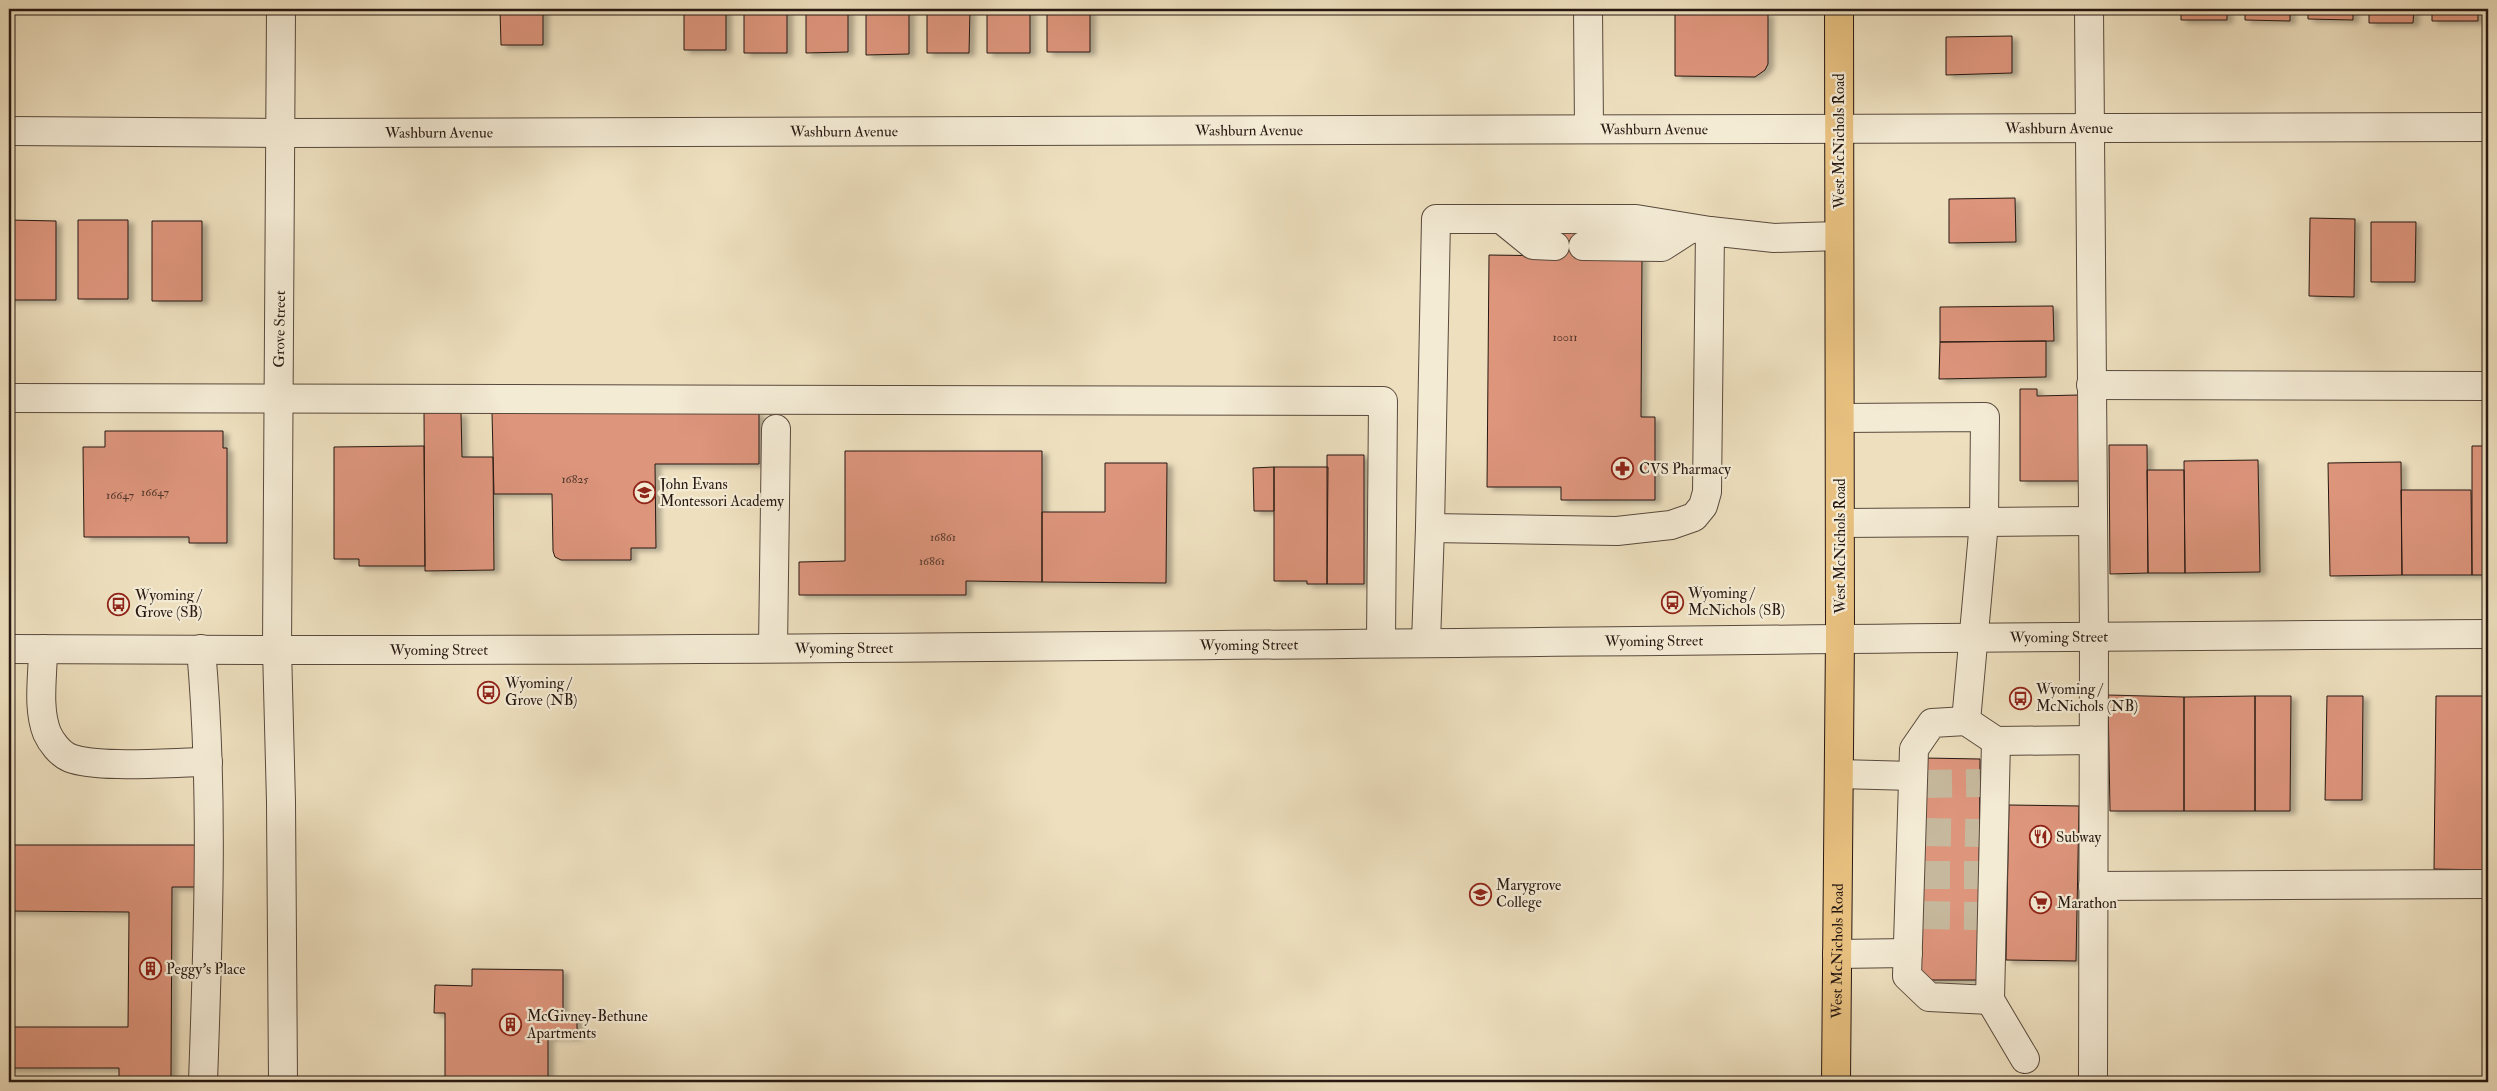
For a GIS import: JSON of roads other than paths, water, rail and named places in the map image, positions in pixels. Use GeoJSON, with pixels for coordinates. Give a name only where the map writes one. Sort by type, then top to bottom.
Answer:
{"type":"FeatureCollection","features":[{"type":"Feature","properties":{"kind":"main road","name":"West McNichols Road"},"geometry":{"type":"LineString","coordinates":[[1836,1082],[1840,637],[1839,9]]}},
{"type":"Feature","properties":{"kind":"street","name":"Grove Street"},"geometry":{"type":"LineString","coordinates":[[282,9],[277,649],[281,802],[283,1082]]}},
{"type":"Feature","properties":{"kind":"street"},"geometry":{"type":"LineString","coordinates":[[1588,9],[1589,128]]}},
{"type":"Feature","properties":{"kind":"street"},"geometry":{"type":"LineString","coordinates":[[2089,9],[2094,636],[2093,1082]]}},
{"type":"Feature","properties":{"kind":"street","name":"Washburn Avenue"},"geometry":{"type":"LineString","coordinates":[[9,132],[282,133],[1589,128],[2089,130],[2488,127]]}},
{"type":"Feature","properties":{"kind":"street"},"geometry":{"type":"LineString","coordinates":[[1426,642],[1436,219],[1636,219],[1700,230],[1774,238],[1839,236]]}},
{"type":"Feature","properties":{"kind":"street"},"geometry":{"type":"LineString","coordinates":[[1501,219],[1533,245],[1555,246]]}},
{"type":"Feature","properties":{"kind":"street"},"geometry":{"type":"LineString","coordinates":[[1583,246],[1662,247],[1700,230]]}},
{"type":"Feature","properties":{"kind":"street"},"geometry":{"type":"LineString","coordinates":[[1430,528],[1617,531],[1670,525],[1694,517],[1703,506],[1707,492],[1700,230]]}},
{"type":"Feature","properties":{"kind":"street"},"geometry":{"type":"LineString","coordinates":[[2092,385],[2488,386]]}},
{"type":"Feature","properties":{"kind":"street"},"geometry":{"type":"LineString","coordinates":[[9,398],[279,397],[1383,401],[1381,642]]}},
{"type":"Feature","properties":{"kind":"street"},"geometry":{"type":"LineString","coordinates":[[1840,418],[1985,417],[1984,522],[1966,721]]}},
{"type":"Feature","properties":{"kind":"street"},"geometry":{"type":"LineString","coordinates":[[773,648],[776,429]]}},
{"type":"Feature","properties":{"kind":"street"},"geometry":{"type":"LineString","coordinates":[[1840,523],[2093,521]]}},
{"type":"Feature","properties":{"kind":"street","name":"Wyoming Street"},"geometry":{"type":"LineString","coordinates":[[9,649],[773,648],[1840,637],[2488,634]]}},
{"type":"Feature","properties":{"kind":"street"},"geometry":{"type":"LineString","coordinates":[[43,649],[44,720],[48,733],[57,748],[69,758],[84,761],[120,763],[208,762]]}},
{"type":"Feature","properties":{"kind":"street"},"geometry":{"type":"LineString","coordinates":[[201,649],[208,724],[210,868],[203,1082]]}},
{"type":"Feature","properties":{"kind":"street"},"geometry":{"type":"LineString","coordinates":[[1990,1000],[1929,997],[1907,976],[1908,953],[1916,915],[1917,832],[1914,749],[1932,723],[1966,721],[1996,742],[2093,740]]}},
{"type":"Feature","properties":{"kind":"street"},"geometry":{"type":"LineString","coordinates":[[1996,742],[1987,783],[1985,916],[1990,1000],[2025,1059]]}},
{"type":"Feature","properties":{"kind":"street"},"geometry":{"type":"LineString","coordinates":[[1839,774],[1916,781]]}},
{"type":"Feature","properties":{"kind":"street"},"geometry":{"type":"LineString","coordinates":[[2093,886],[2488,884]]}},
{"type":"Feature","properties":{"kind":"street"},"geometry":{"type":"LineString","coordinates":[[1837,954],[1908,953]]}},
{"type":"Feature","properties":{"kind":"tunnel"},"geometry":{"type":"LineString","coordinates":[[1924,784],[1980,783]]}},
{"type":"Feature","properties":{"kind":"tunnel"},"geometry":{"type":"LineString","coordinates":[[1923,832],[1979,833]]}},
{"type":"Feature","properties":{"kind":"tunnel"},"geometry":{"type":"LineString","coordinates":[[1922,875],[1979,875]]}},
{"type":"Feature","properties":{"kind":"tunnel"},"geometry":{"type":"LineString","coordinates":[[1922,915],[1978,916]]}},
{"type":"Feature","properties":{"kind":"place","name":"CVS Pharmacy"},"geometry":{"type":"Point","coordinates":[1623,469]}},
{"type":"Feature","properties":{"kind":"place","name":"John Evans Montessori Academy"},"geometry":{"type":"Point","coordinates":[644,493]}},
{"type":"Feature","properties":{"kind":"place","name":"Wyoming / McNichols (SB)"},"geometry":{"type":"Point","coordinates":[1672,602]}},
{"type":"Feature","properties":{"kind":"place","name":"Wyoming / Grove (SB)"},"geometry":{"type":"Point","coordinates":[119,604]}},
{"type":"Feature","properties":{"kind":"place","name":"Wyoming / Grove (NB)"},"geometry":{"type":"Point","coordinates":[489,692]}},
{"type":"Feature","properties":{"kind":"place","name":"Wyoming / McNichols (NB)"},"geometry":{"type":"Point","coordinates":[2020,698]}},
{"type":"Feature","properties":{"kind":"place","name":"Subway"},"geometry":{"type":"Point","coordinates":[2040,837]}},
{"type":"Feature","properties":{"kind":"place","name":"Marygrove College"},"geometry":{"type":"Point","coordinates":[1480,894]}},
{"type":"Feature","properties":{"kind":"place","name":"Marathon"},"geometry":{"type":"Point","coordinates":[2041,903]}},
{"type":"Feature","properties":{"kind":"place","name":"Peggy's Place"},"geometry":{"type":"Point","coordinates":[150,969]}},
{"type":"Feature","properties":{"kind":"place","name":"McGivney-Bethune Apartments"},"geometry":{"type":"Point","coordinates":[511,1025]}}]}
